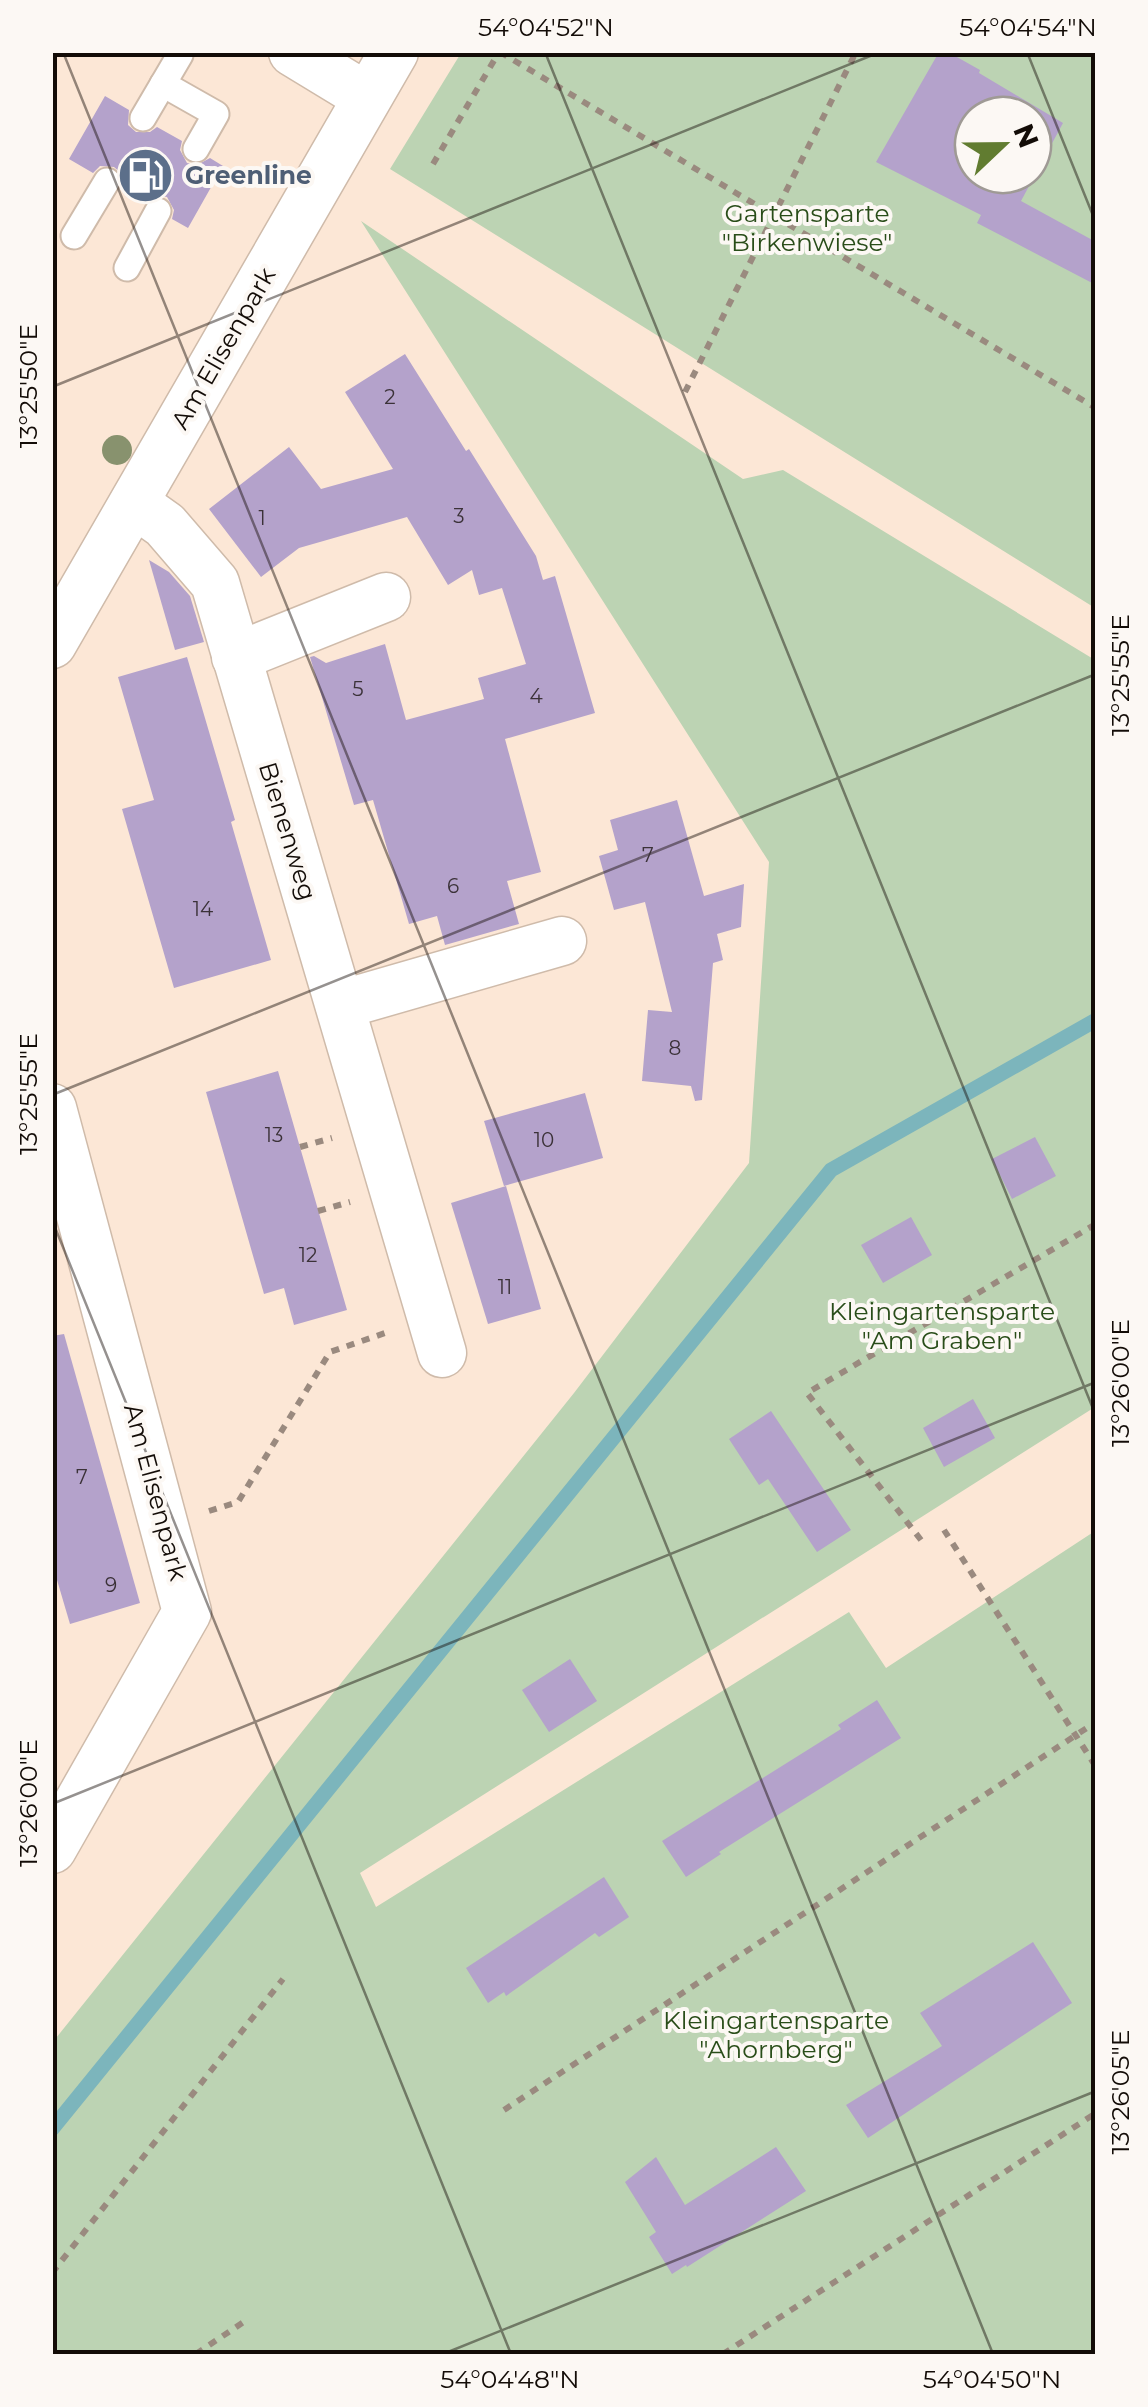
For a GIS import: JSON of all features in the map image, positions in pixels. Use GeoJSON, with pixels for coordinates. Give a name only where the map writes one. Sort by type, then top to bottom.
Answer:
{"type":"FeatureCollection","features":[{"type":"Feature","properties":{"kind":"street"},"geometry":{"type":"LineString","coordinates":[[293,52],[368,98]]}},
{"type":"Feature","properties":{"kind":"street","name":"Am Elisenpark"},"geometry":{"type":"LineString","coordinates":[[52,644],[394,52]]}},
{"type":"Feature","properties":{"kind":"street","name":"Bienenweg"},"geometry":{"type":"LineString","coordinates":[[134,503],[165,525],[215,584],[436,1335]]}},
{"type":"Feature","properties":{"kind":"street"},"geometry":{"type":"LineString","coordinates":[[236,656],[386,597]]}},
{"type":"Feature","properties":{"kind":"street"},"geometry":{"type":"LineString","coordinates":[[340,1006],[562,941]]}},
{"type":"Feature","properties":{"kind":"street","name":"Am Elisenpark"},"geometry":{"type":"LineString","coordinates":[[52,1108],[187,1612],[52,1849]]}},
{"type":"Feature","properties":{"kind":"lane"},"geometry":{"type":"LineString","coordinates":[[142,118],[180,55]]}},
{"type":"Feature","properties":{"kind":"lane"},"geometry":{"type":"LineString","coordinates":[[164,84],[216,114],[196,149]]}},
{"type":"Feature","properties":{"kind":"lane"},"geometry":{"type":"LineString","coordinates":[[74,236],[107,181]]}},
{"type":"Feature","properties":{"kind":"lane"},"geometry":{"type":"LineString","coordinates":[[126,268],[158,211]]}},
{"type":"Feature","properties":{"kind":"path"},"geometry":{"type":"LineString","coordinates":[[433,164],[500,52],[1096,408]]}},
{"type":"Feature","properties":{"kind":"path"},"geometry":{"type":"LineString","coordinates":[[685,392],[856,52]]}},
{"type":"Feature","properties":{"kind":"path"},"geometry":{"type":"LineString","coordinates":[[921,1540],[807,1393],[1096,1224]]}},
{"type":"Feature","properties":{"kind":"path"},"geometry":{"type":"LineString","coordinates":[[166,1524],[238,1502],[330,1352],[436,1335]]}},
{"type":"Feature","properties":{"kind":"path"},"geometry":{"type":"LineString","coordinates":[[944,1530],[1096,1767]]}},
{"type":"Feature","properties":{"kind":"path"},"geometry":{"type":"LineString","coordinates":[[504,2110],[1096,1722]]}},
{"type":"Feature","properties":{"kind":"path"},"geometry":{"type":"LineString","coordinates":[[52,2273],[283,1979]]}},
{"type":"Feature","properties":{"kind":"path"},"geometry":{"type":"LineString","coordinates":[[722,2354],[1096,2112]]}},
{"type":"Feature","properties":{"kind":"path"},"geometry":{"type":"LineString","coordinates":[[196,2354],[248,2319]]}},
{"type":"Feature","properties":{"kind":"green space","name":"Gartensparte \"Birkenwiese\""},"geometry":{"type":"Polygon","coordinates":[[[461,53],[1095,53],[1095,608],[390,169],[461,53]]]}},
{"type":"Feature","properties":{"kind":"green space"},"geometry":{"type":"Polygon","coordinates":[[[361,221],[743,479],[783,470],[1095,660],[1095,1407],[360,1873],[376,1907],[849,1612],[886,1668],[1095,1531],[1095,2354],[53,2354],[52,2043],[574,1393],[749,1163],[769,862],[361,221]]]}},
{"type":"Feature","properties":{"kind":"building"},"geometry":{"type":"Polygon","coordinates":[[[939,52],[948,52],[1016,95],[953,95],[953,195],[1024,195],[1021,201],[1096,242],[1096,285],[977,223],[981,215],[876,162],[939,52]]]}},
{"type":"Feature","properties":{"kind":"building"},"geometry":{"type":"Polygon","coordinates":[[[105,96],[129,110],[128,125],[136,132],[150,132],[157,127],[182,141],[180,150],[187,163],[197,165],[210,158],[223,166],[188,228],[172,219],[174,210],[167,197],[157,195],[144,203],[121,189],[122,174],[114,167],[100,166],[93,173],[69,159],[105,96]]]}},
{"type":"Feature","properties":{"kind":"building"},"geometry":{"type":"Polygon","coordinates":[[[1053,117],[1063,123],[1053,142],[1053,117]]]}},
{"type":"Feature","properties":{"kind":"building"},"geometry":{"type":"Polygon","coordinates":[[[405,354],[536,556],[543,580],[555,576],[595,713],[505,739],[541,872],[507,881],[519,924],[445,945],[437,916],[409,924],[373,800],[354,805],[310,657],[326,663],[385,644],[406,720],[484,699],[478,678],[526,664],[502,588],[479,595],[472,570],[448,585],[407,517],[299,548],[261,577],[209,509],[289,447],[321,489],[393,469],[345,392],[405,354]]]}},
{"type":"Feature","properties":{"kind":"building"},"geometry":{"type":"Polygon","coordinates":[[[149,560],[169,572],[190,596],[204,642],[175,650],[149,560]]]}},
{"type":"Feature","properties":{"kind":"building"},"geometry":{"type":"Polygon","coordinates":[[[187,657],[271,960],[174,988],[122,809],[154,800],[118,677],[187,657]]]}},
{"type":"Feature","properties":{"kind":"building"},"geometry":{"type":"Polygon","coordinates":[[[677,800],[704,896],[744,884],[741,927],[717,934],[723,960],[713,963],[702,1100],[695,1101],[691,1086],[642,1081],[648,1010],[672,1012],[645,902],[614,910],[599,856],[618,850],[610,820],[677,800]]]}},
{"type":"Feature","properties":{"kind":"building"},"geometry":{"type":"Polygon","coordinates":[[[278,1071],[347,1310],[294,1325],[284,1288],[264,1294],[206,1092],[278,1071]]]}},
{"type":"Feature","properties":{"kind":"building"},"geometry":{"type":"Polygon","coordinates":[[[585,1093],[603,1158],[504,1186],[484,1121],[585,1093]]]}},
{"type":"Feature","properties":{"kind":"building"},"geometry":{"type":"Polygon","coordinates":[[[1035,1137],[1056,1176],[1012,1199],[992,1159],[1035,1137]]]}},
{"type":"Feature","properties":{"kind":"building"},"geometry":{"type":"Polygon","coordinates":[[[506,1186],[541,1309],[488,1324],[451,1203],[506,1186]]]}},
{"type":"Feature","properties":{"kind":"building"},"geometry":{"type":"Polygon","coordinates":[[[911,1217],[932,1255],[883,1283],[861,1245],[911,1217]]]}},
{"type":"Feature","properties":{"kind":"building"},"geometry":{"type":"Polygon","coordinates":[[[64,1334],[140,1603],[70,1624],[52,1563],[52,1336],[64,1334]]]}},
{"type":"Feature","properties":{"kind":"building"},"geometry":{"type":"Polygon","coordinates":[[[973,1399],[995,1438],[944,1467],[923,1428],[973,1399]]]}},
{"type":"Feature","properties":{"kind":"building"},"geometry":{"type":"Polygon","coordinates":[[[771,1411],[851,1530],[817,1552],[768,1479],[759,1485],[729,1439],[771,1411]]]}},
{"type":"Feature","properties":{"kind":"building"},"geometry":{"type":"Polygon","coordinates":[[[570,1659],[597,1701],[549,1732],[522,1690],[570,1659]]]}},
{"type":"Feature","properties":{"kind":"building"},"geometry":{"type":"Polygon","coordinates":[[[877,1700],[901,1738],[719,1852],[686,1877],[662,1841],[841,1729],[838,1725],[877,1700]]]}},
{"type":"Feature","properties":{"kind":"building"},"geometry":{"type":"Polygon","coordinates":[[[604,1877],[629,1917],[599,1937],[595,1933],[506,1996],[504,1992],[488,2003],[466,1968],[604,1877]]]}},
{"type":"Feature","properties":{"kind":"building"},"geometry":{"type":"Polygon","coordinates":[[[1033,1942],[1072,2003],[868,2138],[846,2105],[942,2046],[920,2013],[1033,1942]]]}},
{"type":"Feature","properties":{"kind":"building"},"geometry":{"type":"Polygon","coordinates":[[[776,2147],[806,2191],[672,2274],[649,2237],[656,2232],[625,2182],[656,2157],[685,2205],[776,2147]]]}},
{"type":"Feature","properties":{"kind":"waterway"},"geometry":{"type":"LineString","coordinates":[[52,2129],[831,1170],[1096,1020]]}},
{"type":"Feature","properties":{"kind":"place","name":"Greenline"},"geometry":{"type":"Point","coordinates":[146,175]}},
{"type":"Feature","properties":{"kind":"park label","name":"Kleingartensparte \"Am Graben\""},"geometry":{"type":"Point","coordinates":[942,1326]}},
{"type":"Feature","properties":{"kind":"park label","name":"Kleingartensparte \"Ahornberg\""},"geometry":{"type":"Point","coordinates":[776,2034]}}]}
